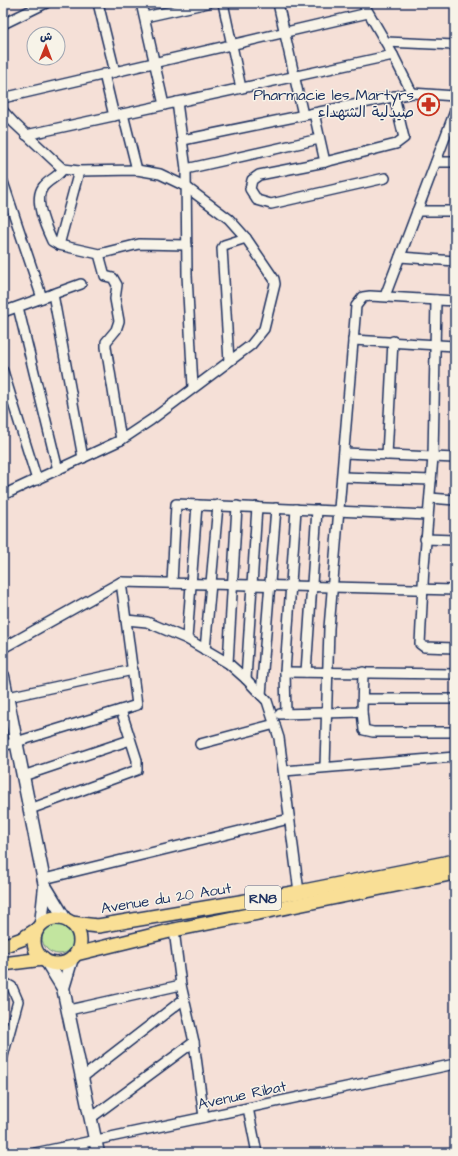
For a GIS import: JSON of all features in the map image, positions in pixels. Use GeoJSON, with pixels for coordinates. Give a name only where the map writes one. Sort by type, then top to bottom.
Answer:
{"type":"FeatureCollection","features":[{"type":"Feature","properties":{"kind":"main road","name":"Avenue du 20 Aout"},"geometry":{"type":"LineString","coordinates":[[68,921],[98,926],[299,892],[455,861]]}},
{"type":"Feature","properties":{"kind":"main road","name":"Avenue du 20 Aout"},"geometry":{"type":"LineString","coordinates":[[74,956],[174,930],[455,873]]}},
{"type":"Feature","properties":{"kind":"main road","name":"RN8"},"geometry":{"type":"LineString","coordinates":[[3,946],[22,938],[52,918],[68,921]]}},
{"type":"Feature","properties":{"kind":"main road"},"geometry":{"type":"LineString","coordinates":[[68,921],[75,927],[79,937],[80,943],[74,956]]}},
{"type":"Feature","properties":{"kind":"main road"},"geometry":{"type":"LineString","coordinates":[[38,927],[34,944],[36,952],[45,960]]}},
{"type":"Feature","properties":{"kind":"main road","name":"RN8"},"geometry":{"type":"LineString","coordinates":[[3,964],[45,960],[58,964],[74,956]]}},
{"type":"Feature","properties":{"kind":"street"},"geometry":{"type":"LineString","coordinates":[[3,24],[28,7],[46,3]]}},
{"type":"Feature","properties":{"kind":"street"},"geometry":{"type":"LineString","coordinates":[[98,3],[115,72]]}},
{"type":"Feature","properties":{"kind":"street"},"geometry":{"type":"LineString","coordinates":[[141,3],[164,105]]}},
{"type":"Feature","properties":{"kind":"street"},"geometry":{"type":"LineString","coordinates":[[144,17],[208,3]]}},
{"type":"Feature","properties":{"kind":"street"},"geometry":{"type":"LineString","coordinates":[[223,3],[241,88]]}},
{"type":"Feature","properties":{"kind":"street"},"geometry":{"type":"LineString","coordinates":[[278,3],[304,115]]}},
{"type":"Feature","properties":{"kind":"street"},"geometry":{"type":"LineString","coordinates":[[363,3],[394,55],[412,93]]}},
{"type":"Feature","properties":{"kind":"street"},"geometry":{"type":"LineString","coordinates":[[3,98],[368,13]]}},
{"type":"Feature","properties":{"kind":"street"},"geometry":{"type":"LineString","coordinates":[[386,42],[455,45]]}},
{"type":"Feature","properties":{"kind":"street"},"geometry":{"type":"LineString","coordinates":[[26,135],[394,55]]}},
{"type":"Feature","properties":{"kind":"street"},"geometry":{"type":"LineString","coordinates":[[104,74],[137,170]]}},
{"type":"Feature","properties":{"kind":"street"},"geometry":{"type":"LineString","coordinates":[[183,140],[412,93],[455,96]]}},
{"type":"Feature","properties":{"kind":"street"},"geometry":{"type":"LineString","coordinates":[[385,178],[271,204],[257,200],[250,189],[252,180],[259,175],[325,162],[396,144],[402,141],[404,138],[394,96]]}},
{"type":"Feature","properties":{"kind":"street"},"geometry":{"type":"LineString","coordinates":[[177,102],[186,169],[186,245],[193,387]]}},
{"type":"Feature","properties":{"kind":"street"},"geometry":{"type":"LineString","coordinates":[[3,111],[26,135],[63,169],[80,171],[137,170],[160,174],[185,186],[229,219],[246,238],[270,272],[275,284],[264,329],[251,345],[151,420],[121,440],[37,480],[3,494]]}},
{"type":"Feature","properties":{"kind":"street"},"geometry":{"type":"LineString","coordinates":[[385,296],[455,111]]}},
{"type":"Feature","properties":{"kind":"street"},"geometry":{"type":"LineString","coordinates":[[314,113],[325,162]]}},
{"type":"Feature","properties":{"kind":"street"},"geometry":{"type":"LineString","coordinates":[[186,169],[319,139]]}},
{"type":"Feature","properties":{"kind":"street"},"geometry":{"type":"LineString","coordinates":[[436,162],[455,162]]}},
{"type":"Feature","properties":{"kind":"street"},"geometry":{"type":"LineString","coordinates":[[63,169],[56,178],[44,186],[41,190],[40,205],[52,241],[59,245],[99,254],[139,244],[186,245]]}},
{"type":"Feature","properties":{"kind":"street"},"geometry":{"type":"LineString","coordinates":[[59,245],[80,171]]}},
{"type":"Feature","properties":{"kind":"street"},"geometry":{"type":"LineString","coordinates":[[3,182],[42,298]]}},
{"type":"Feature","properties":{"kind":"street"},"geometry":{"type":"LineString","coordinates":[[417,211],[455,210]]}},
{"type":"Feature","properties":{"kind":"street"},"geometry":{"type":"LineString","coordinates":[[229,361],[222,248],[224,245],[246,238]]}},
{"type":"Feature","properties":{"kind":"street"},"geometry":{"type":"LineString","coordinates":[[99,254],[105,276],[113,278],[118,288],[115,299],[120,322],[116,330],[106,342],[106,347],[121,440]]}},
{"type":"Feature","properties":{"kind":"street"},"geometry":{"type":"LineString","coordinates":[[400,256],[455,261]]}},
{"type":"Feature","properties":{"kind":"street"},"geometry":{"type":"LineString","coordinates":[[3,312],[81,284]]}},
{"type":"Feature","properties":{"kind":"street"},"geometry":{"type":"LineString","coordinates":[[53,294],[83,458]]}},
{"type":"Feature","properties":{"kind":"street"},"geometry":{"type":"LineString","coordinates":[[325,767],[326,672],[356,306],[362,297],[385,296],[455,301]]}},
{"type":"Feature","properties":{"kind":"street"},"geometry":{"type":"LineString","coordinates":[[436,300],[433,457],[425,539],[420,644],[424,647],[455,648]]}},
{"type":"Feature","properties":{"kind":"street"},"geometry":{"type":"LineString","coordinates":[[18,307],[58,470]]}},
{"type":"Feature","properties":{"kind":"street"},"geometry":{"type":"LineString","coordinates":[[353,340],[393,341],[455,346]]}},
{"type":"Feature","properties":{"kind":"street"},"geometry":{"type":"LineString","coordinates":[[387,455],[393,341]]}},
{"type":"Feature","properties":{"kind":"street"},"geometry":{"type":"LineString","coordinates":[[3,372],[37,480]]}},
{"type":"Feature","properties":{"kind":"street"},"geometry":{"type":"LineString","coordinates":[[345,453],[455,458]]}},
{"type":"Feature","properties":{"kind":"street"},"geometry":{"type":"LineString","coordinates":[[343,477],[431,480]]}},
{"type":"Feature","properties":{"kind":"street"},"geometry":{"type":"LineString","coordinates":[[430,498],[455,500]]}},
{"type":"Feature","properties":{"kind":"street"},"geometry":{"type":"LineString","coordinates":[[172,583],[176,504],[428,515]]}},
{"type":"Feature","properties":{"kind":"street"},"geometry":{"type":"LineString","coordinates":[[187,639],[197,505]]}},
{"type":"Feature","properties":{"kind":"street"},"geometry":{"type":"LineString","coordinates":[[205,650],[218,505]]}},
{"type":"Feature","properties":{"kind":"street"},"geometry":{"type":"LineString","coordinates":[[228,663],[237,506]]}},
{"type":"Feature","properties":{"kind":"street"},"geometry":{"type":"LineString","coordinates":[[246,679],[257,507]]}},
{"type":"Feature","properties":{"kind":"street"},"geometry":{"type":"LineString","coordinates":[[261,695],[276,508]]}},
{"type":"Feature","properties":{"kind":"street"},"geometry":{"type":"LineString","coordinates":[[286,714],[285,672],[296,509]]}},
{"type":"Feature","properties":{"kind":"street"},"geometry":{"type":"LineString","coordinates":[[306,672],[317,510]]}},
{"type":"Feature","properties":{"kind":"street"},"geometry":{"type":"LineString","coordinates":[[425,539],[455,540]]}},
{"type":"Feature","properties":{"kind":"street"},"geometry":{"type":"LineString","coordinates":[[3,746],[137,705],[121,582]]}},
{"type":"Feature","properties":{"kind":"street"},"geometry":{"type":"LineString","coordinates":[[3,648],[121,582],[455,590]]}},
{"type":"Feature","properties":{"kind":"street"},"geometry":{"type":"LineString","coordinates":[[126,620],[147,622],[187,639],[228,663],[246,679],[266,701],[275,724],[284,771],[299,892]]}},
{"type":"Feature","properties":{"kind":"street"},"geometry":{"type":"LineString","coordinates":[[5,697],[133,670]]}},
{"type":"Feature","properties":{"kind":"street"},"geometry":{"type":"LineString","coordinates":[[285,672],[455,674]]}},
{"type":"Feature","properties":{"kind":"street"},"geometry":{"type":"LineString","coordinates":[[363,672],[362,712],[364,730],[368,732],[455,732]]}},
{"type":"Feature","properties":{"kind":"street"},"geometry":{"type":"LineString","coordinates":[[3,676],[5,697],[16,742],[45,882],[68,921]]}},
{"type":"Feature","properties":{"kind":"street"},"geometry":{"type":"LineString","coordinates":[[363,699],[451,699]]}},
{"type":"Feature","properties":{"kind":"street"},"geometry":{"type":"LineString","coordinates":[[30,809],[137,770],[138,764],[122,710]]}},
{"type":"Feature","properties":{"kind":"street"},"geometry":{"type":"LineString","coordinates":[[272,714],[362,712]]}},
{"type":"Feature","properties":{"kind":"street"},"geometry":{"type":"LineString","coordinates":[[200,744],[275,724]]}},
{"type":"Feature","properties":{"kind":"street"},"geometry":{"type":"LineString","coordinates":[[23,776],[130,740]]}},
{"type":"Feature","properties":{"kind":"street"},"geometry":{"type":"LineString","coordinates":[[284,771],[455,757]]}},
{"type":"Feature","properties":{"kind":"street"},"geometry":{"type":"LineString","coordinates":[[45,882],[289,819]]}},
{"type":"Feature","properties":{"kind":"street"},"geometry":{"type":"LineString","coordinates":[[38,927],[45,882]]}},
{"type":"Feature","properties":{"kind":"street"},"geometry":{"type":"LineString","coordinates":[[174,930],[181,985],[194,1042],[204,1117]]}},
{"type":"Feature","properties":{"kind":"street"},"geometry":{"type":"LineString","coordinates":[[63,988],[74,956]]}},
{"type":"Feature","properties":{"kind":"street"},"geometry":{"type":"LineString","coordinates":[[45,960],[63,988],[69,1010],[98,1153]]}},
{"type":"Feature","properties":{"kind":"street"},"geometry":{"type":"LineString","coordinates":[[3,982],[12,987],[18,1001],[3,1056]]}},
{"type":"Feature","properties":{"kind":"street"},"geometry":{"type":"LineString","coordinates":[[69,1010],[181,985]]}},
{"type":"Feature","properties":{"kind":"street"},"geometry":{"type":"LineString","coordinates":[[83,1076],[184,1000]]}},
{"type":"Feature","properties":{"kind":"street"},"geometry":{"type":"LineString","coordinates":[[91,1118],[194,1042]]}},
{"type":"Feature","properties":{"kind":"street","name":"Avenue Ribat"},"geometry":{"type":"LineString","coordinates":[[35,1153],[455,1064]]}},
{"type":"Feature","properties":{"kind":"street"},"geometry":{"type":"LineString","coordinates":[[248,1108],[257,1153]]}},
{"type":"Feature","properties":{"kind":"green space"},"geometry":{"type":"Polygon","coordinates":[[[56,920],[62,920],[66,921],[73,927],[76,937],[75,944],[69,951],[62,954],[56,954],[52,953],[45,947],[42,940],[42,934],[43,930],[49,923],[56,920]]]}},
{"type":"Feature","properties":{"kind":"place","name":"Pharmacie les Martyrs صيدلية الشهداء"},"geometry":{"type":"Point","coordinates":[429,104]}}]}
